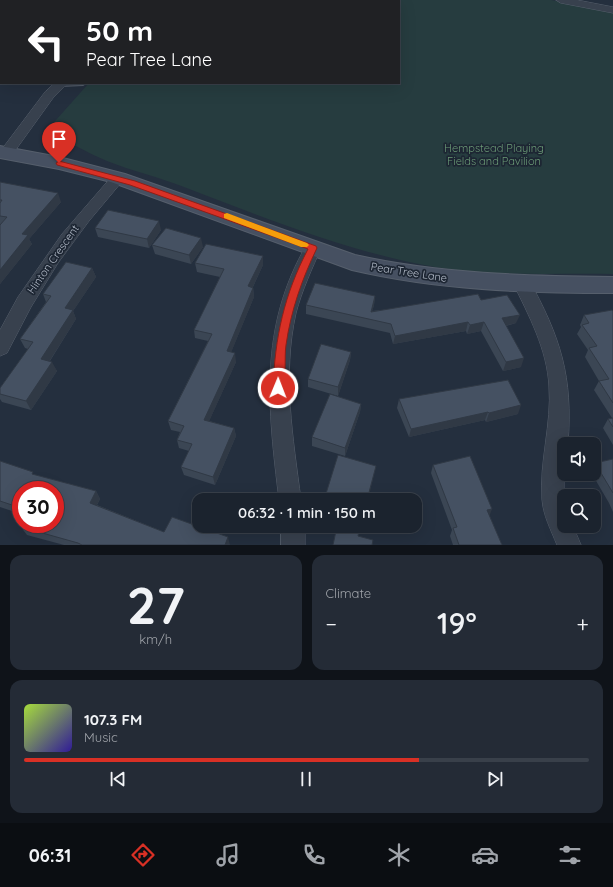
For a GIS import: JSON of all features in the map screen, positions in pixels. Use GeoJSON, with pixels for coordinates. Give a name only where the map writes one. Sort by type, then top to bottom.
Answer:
{"type":"FeatureCollection","features":[{"type":"Feature","properties":{"kind":"street"},"geometry":{"type":"LineString","coordinates":[[561,0],[613,10]]}},
{"type":"Feature","properties":{"kind":"street"},"geometry":{"type":"LineString","coordinates":[[3,152],[61,84]]}},
{"type":"Feature","properties":{"kind":"street","name":"Pear Tree Lane"},"geometry":{"type":"LineString","coordinates":[[3,152],[118,178],[352,262],[400,273],[522,283],[613,285]]}},
{"type":"Feature","properties":{"kind":"street","name":"Hinton Crescent"},"geometry":{"type":"LineString","coordinates":[[0,348],[12,323],[42,272],[90,208],[118,178]]}},
{"type":"Feature","properties":{"kind":"street"},"geometry":{"type":"LineString","coordinates":[[289,493],[278,398],[279,356],[288,308],[298,276],[313,248]]}},
{"type":"Feature","properties":{"kind":"street"},"geometry":{"type":"LineString","coordinates":[[522,283],[541,322],[555,364],[559,385],[559,409],[553,473],[553,500],[559,522],[569,545]]}},
{"type":"Feature","properties":{"kind":"street"},"geometry":{"type":"LineString","coordinates":[[293,533],[293,545]]}},
{"type":"Feature","properties":{"kind":"green space","name":"Hempstead Playing Fields and Pavilion"},"geometry":{"type":"Polygon","coordinates":[[[400,0],[551,0],[613,12],[613,274],[524,274],[479,272],[435,267],[371,253],[308,233],[175,183],[107,161],[76,146],[48,129],[88,84],[400,84],[400,0]]]}},
{"type":"Feature","properties":{"kind":"building"},"geometry":{"type":"Polygon","coordinates":[[[0,182],[58,193],[22,234],[28,235],[0,270],[0,225],[7,217],[0,216],[0,203],[2,200],[0,200],[0,182]]]}},
{"type":"Feature","properties":{"kind":"building"},"geometry":{"type":"Polygon","coordinates":[[[108,210],[159,221],[147,239],[95,228],[108,210]]]}},
{"type":"Feature","properties":{"kind":"building"},"geometry":{"type":"Polygon","coordinates":[[[166,228],[201,238],[189,255],[152,245],[166,228]]]}},
{"type":"Feature","properties":{"kind":"building"},"geometry":{"type":"Polygon","coordinates":[[[206,244],[263,256],[248,286],[253,288],[227,351],[235,353],[204,420],[234,428],[213,477],[181,467],[192,444],[177,440],[184,426],[168,421],[212,334],[194,330],[224,269],[195,263],[206,244]]]}},
{"type":"Feature","properties":{"kind":"building"},"geometry":{"type":"Polygon","coordinates":[[[66,262],[92,268],[65,308],[73,310],[41,359],[52,362],[26,401],[0,394],[0,388],[33,342],[20,339],[51,296],[43,294],[66,262]]]}},
{"type":"Feature","properties":{"kind":"building"},"geometry":{"type":"Polygon","coordinates":[[[315,283],[375,296],[371,312],[478,294],[481,300],[507,295],[520,315],[502,318],[524,358],[506,362],[484,322],[470,325],[468,322],[395,336],[391,324],[306,305],[315,283]]]}},
{"type":"Feature","properties":{"kind":"building"},"geometry":{"type":"Polygon","coordinates":[[[612,310],[613,403],[599,381],[609,379],[589,348],[597,346],[582,325],[589,323],[584,315],[612,310]]]}},
{"type":"Feature","properties":{"kind":"building"},"geometry":{"type":"Polygon","coordinates":[[[321,344],[351,352],[338,387],[308,379],[321,344]]]}},
{"type":"Feature","properties":{"kind":"building"},"geometry":{"type":"Polygon","coordinates":[[[508,380],[521,405],[411,429],[399,399],[508,380]]]}},
{"type":"Feature","properties":{"kind":"building"},"geometry":{"type":"Polygon","coordinates":[[[330,394],[361,404],[345,448],[312,437],[330,394]]]}},
{"type":"Feature","properties":{"kind":"building"},"geometry":{"type":"Polygon","coordinates":[[[613,418],[613,427],[608,419],[613,418]]]}},
{"type":"Feature","properties":{"kind":"building"},"geometry":{"type":"Polygon","coordinates":[[[338,455],[376,466],[369,493],[326,493],[338,455]]]}},
{"type":"Feature","properties":{"kind":"building"},"geometry":{"type":"Polygon","coordinates":[[[470,456],[492,509],[487,510],[502,545],[459,545],[453,528],[457,527],[433,465],[470,456]]]}},
{"type":"Feature","properties":{"kind":"building"},"geometry":{"type":"Polygon","coordinates":[[[613,459],[613,493],[601,473],[601,462],[613,459]]]}},
{"type":"Feature","properties":{"kind":"building"},"geometry":{"type":"Polygon","coordinates":[[[0,461],[33,472],[32,474],[58,481],[12,481],[12,505],[0,501],[0,461]]]}},
{"type":"Feature","properties":{"kind":"building"},"geometry":{"type":"Polygon","coordinates":[[[64,482],[96,491],[90,503],[164,532],[172,517],[192,524],[192,533],[217,533],[228,537],[225,545],[82,545],[42,533],[64,533],[64,482]]]}},
{"type":"Feature","properties":{"kind":"building"},"geometry":{"type":"Polygon","coordinates":[[[336,533],[359,533],[358,536],[373,540],[372,545],[333,545],[336,533]]]}},
{"type":"Feature","properties":{"kind":"slow traffic"},"geometry":{"type":"LineString","coordinates":[[227,216],[304,245]]}},
{"type":"Feature","properties":{"kind":"route"},"geometry":{"type":"LineString","coordinates":[[59,163],[118,178],[313,248],[298,276],[284,322],[279,356],[278,388]]}}]}
